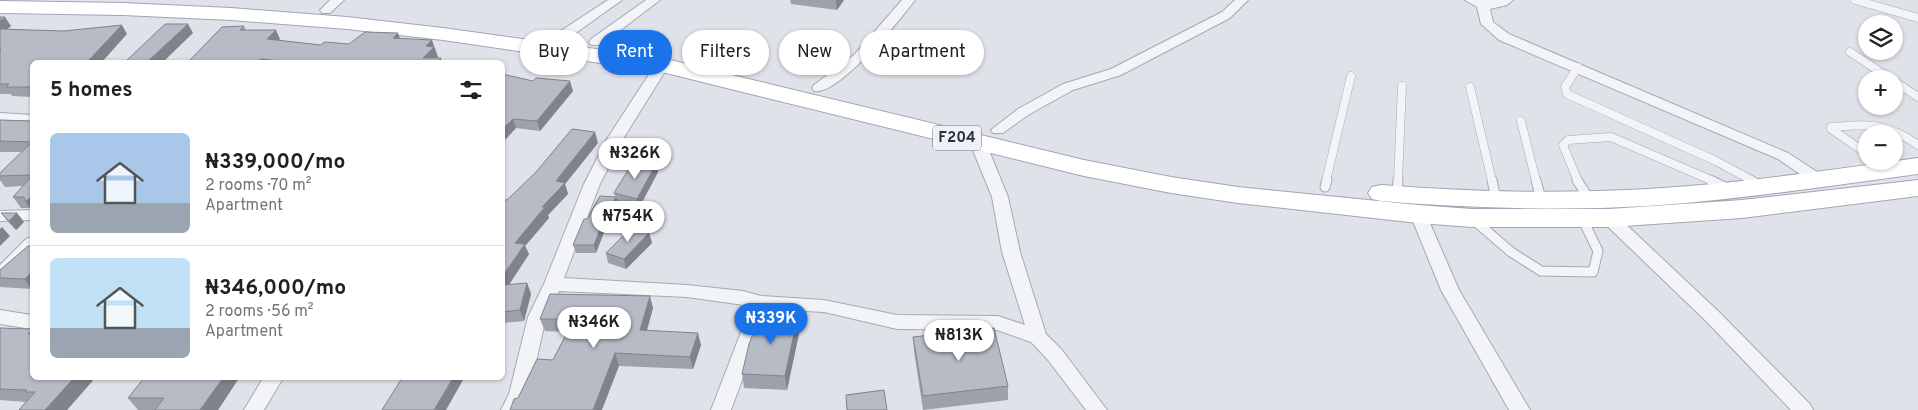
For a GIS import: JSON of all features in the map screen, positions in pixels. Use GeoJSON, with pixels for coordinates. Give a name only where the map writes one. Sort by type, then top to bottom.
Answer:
{"type":"FeatureCollection","features":[{"type":"Feature","properties":{"kind":"main road","name":"F204"},"geometry":{"type":"LineString","coordinates":[[163,0],[332,5],[520,32]]}},
{"type":"Feature","properties":{"kind":"main road","name":"F204"},"geometry":{"type":"LineString","coordinates":[[0,7],[123,9],[231,14],[348,23],[443,34],[598,56]]}},
{"type":"Feature","properties":{"kind":"main road","name":"F204"},"geometry":{"type":"LineString","coordinates":[[588,41],[696,60],[1087,151],[1238,178],[1325,188],[1397,194],[1496,199],[1541,199],[1586,208],[1609,218],[1742,209],[1917,190]]}},
{"type":"Feature","properties":{"kind":"main road","name":"F204"},"geometry":{"type":"LineString","coordinates":[[672,67],[882,118],[978,144],[1084,168],[1171,185],[1238,195],[1418,214],[1472,218],[1586,208],[1676,195],[1819,180],[1863,170]]}},
{"type":"Feature","properties":{"kind":"main road","name":"F204"},"geometry":{"type":"LineString","coordinates":[[1903,166],[1918,166]]}},
{"type":"Feature","properties":{"kind":"street"},"geometry":{"type":"LineString","coordinates":[[571,30],[616,0]]}},
{"type":"Feature","properties":{"kind":"street"},"geometry":{"type":"LineString","coordinates":[[596,42],[654,0]]}},
{"type":"Feature","properties":{"kind":"street"},"geometry":{"type":"LineString","coordinates":[[819,88],[859,58],[909,0]]}},
{"type":"Feature","properties":{"kind":"street"},"geometry":{"type":"LineString","coordinates":[[998,130],[1023,112],[1068,87],[1116,72],[1226,14],[1242,0]]}},
{"type":"Feature","properties":{"kind":"street"},"geometry":{"type":"LineString","coordinates":[[1477,3],[1499,5],[1507,0]]}},
{"type":"Feature","properties":{"kind":"street"},"geometry":{"type":"LineString","coordinates":[[1477,3],[1487,24],[1504,37],[1783,156],[1819,180]]}},
{"type":"Feature","properties":{"kind":"street"},"geometry":{"type":"LineString","coordinates":[[511,410],[519,394],[536,318],[553,284],[592,184],[616,139],[656,75]]}},
{"type":"Feature","properties":{"kind":"street"},"geometry":{"type":"LineString","coordinates":[[0,118],[30,119]]}},
{"type":"Feature","properties":{"kind":"street"},"geometry":{"type":"LineString","coordinates":[[978,144],[1000,197],[1011,252],[1038,337],[1055,355],[1097,410]]}},
{"type":"Feature","properties":{"kind":"street"},"geometry":{"type":"LineString","coordinates":[[1418,214],[1450,290],[1499,377],[1520,410]]}},
{"type":"Feature","properties":{"kind":"street"},"geometry":{"type":"LineString","coordinates":[[0,216],[30,215]]}},
{"type":"Feature","properties":{"kind":"street"},"geometry":{"type":"LineString","coordinates":[[1609,218],[1713,317],[1803,410]]}},
{"type":"Feature","properties":{"kind":"street"},"geometry":{"type":"LineString","coordinates":[[0,274],[30,245]]}},
{"type":"Feature","properties":{"kind":"street"},"geometry":{"type":"LineString","coordinates":[[553,284],[743,296],[761,302],[824,306],[896,322],[998,323],[1038,337]]}},
{"type":"Feature","properties":{"kind":"street"},"geometry":{"type":"LineString","coordinates":[[721,410],[761,302]]}},
{"type":"Feature","properties":{"kind":"street"},"geometry":{"type":"LineString","coordinates":[[0,317],[30,322]]}},
{"type":"Feature","properties":{"kind":"street"},"geometry":{"type":"LineString","coordinates":[[254,410],[272,380]]}},
{"type":"Feature","properties":{"kind":"lane"},"geometry":{"type":"LineString","coordinates":[[1855,0],[1918,18]]}},
{"type":"Feature","properties":{"kind":"lane"},"geometry":{"type":"LineString","coordinates":[[1850,52],[1877,70]]}},
{"type":"Feature","properties":{"kind":"lane"},"geometry":{"type":"LineString","coordinates":[[1578,67],[1565,87],[1567,94],[1716,162],[1764,187]]}},
{"type":"Feature","properties":{"kind":"lane"},"geometry":{"type":"LineString","coordinates":[[1325,188],[1351,76]]}},
{"type":"Feature","properties":{"kind":"lane"},"geometry":{"type":"LineString","coordinates":[[1397,194],[1402,86]]}},
{"type":"Feature","properties":{"kind":"lane"},"geometry":{"type":"LineString","coordinates":[[1470,87],[1496,199]]}},
{"type":"Feature","properties":{"kind":"lane"},"geometry":{"type":"LineString","coordinates":[[1903,87],[1918,97]]}},
{"type":"Feature","properties":{"kind":"lane"},"geometry":{"type":"LineString","coordinates":[[1521,121],[1541,199]]}},
{"type":"Feature","properties":{"kind":"lane"},"geometry":{"type":"LineString","coordinates":[[1858,125],[1879,125]]}},
{"type":"Feature","properties":{"kind":"lane"},"geometry":{"type":"LineString","coordinates":[[1858,125],[1831,127],[1831,129],[1858,148]]}},
{"type":"Feature","properties":{"kind":"lane"},"geometry":{"type":"LineString","coordinates":[[1903,135],[1918,145]]}},
{"type":"Feature","properties":{"kind":"lane"},"geometry":{"type":"LineString","coordinates":[[1472,218],[1510,252],[1541,271],[1593,272],[1598,251],[1586,208],[1566,160],[1563,145],[1568,140],[1611,137],[1672,162],[1729,189]]}},
{"type":"Feature","properties":{"kind":"building"},"geometry":{"type":"Polygon","coordinates":[[[165,24],[188,24],[149,60],[127,60],[165,24]]]}},
{"type":"Feature","properties":{"kind":"building"},"geometry":{"type":"Polygon","coordinates":[[[122,25],[89,60],[30,60],[30,87],[6,87],[9,84],[0,84],[0,29],[64,31],[122,25]]]}},
{"type":"Feature","properties":{"kind":"building"},"geometry":{"type":"Polygon","coordinates":[[[244,26],[240,30],[276,30],[267,39],[321,45],[324,42],[349,44],[365,32],[398,33],[393,38],[432,40],[426,46],[434,47],[423,58],[441,58],[440,60],[190,60],[222,27],[244,26]]]}},
{"type":"Feature","properties":{"kind":"building"},"geometry":{"type":"Polygon","coordinates":[[[505,75],[533,81],[536,78],[570,81],[537,121],[513,119],[505,127],[505,75]]]}},
{"type":"Feature","properties":{"kind":"building"},"geometry":{"type":"Polygon","coordinates":[[[0,120],[30,121],[30,142],[0,141],[0,120]]]}},
{"type":"Feature","properties":{"kind":"building"},"geometry":{"type":"Polygon","coordinates":[[[572,129],[595,132],[556,181],[565,183],[542,207],[545,207],[515,243],[525,244],[505,273],[505,200],[536,172],[572,129]]]}},
{"type":"Feature","properties":{"kind":"building"},"geometry":{"type":"Polygon","coordinates":[[[30,144],[30,175],[0,176],[0,173],[30,144]]]}},
{"type":"Feature","properties":{"kind":"building"},"geometry":{"type":"Polygon","coordinates":[[[633,162],[656,164],[637,199],[614,193],[633,162]]]}},
{"type":"Feature","properties":{"kind":"building"},"geometry":{"type":"Polygon","coordinates":[[[30,178],[30,197],[26,202],[24,197],[13,197],[30,178]]]}},
{"type":"Feature","properties":{"kind":"building"},"geometry":{"type":"Polygon","coordinates":[[[600,196],[616,197],[606,214],[594,245],[573,245],[584,219],[587,219],[600,196]]]}},
{"type":"Feature","properties":{"kind":"building"},"geometry":{"type":"Polygon","coordinates":[[[1,213],[17,213],[9,221],[1,213]]]}},
{"type":"Feature","properties":{"kind":"building"},"geometry":{"type":"Polygon","coordinates":[[[632,227],[649,233],[624,259],[606,253],[632,227]]]}},
{"type":"Feature","properties":{"kind":"building"},"geometry":{"type":"Polygon","coordinates":[[[30,246],[30,274],[25,279],[0,278],[0,270],[30,246]]]}},
{"type":"Feature","properties":{"kind":"building"},"geometry":{"type":"Polygon","coordinates":[[[527,283],[520,310],[505,312],[505,285],[527,283]]]}},
{"type":"Feature","properties":{"kind":"building"},"geometry":{"type":"Polygon","coordinates":[[[550,294],[650,296],[640,330],[698,333],[690,357],[615,353],[593,410],[510,410],[514,399],[518,398],[537,359],[553,360],[574,319],[540,319],[550,294]]]}},
{"type":"Feature","properties":{"kind":"building"},"geometry":{"type":"Polygon","coordinates":[[[761,314],[798,315],[785,376],[742,374],[749,344],[761,314]]]}},
{"type":"Feature","properties":{"kind":"building"},"geometry":{"type":"Polygon","coordinates":[[[0,328],[30,329],[28,334],[30,334],[30,380],[72,380],[45,410],[19,410],[35,392],[0,389],[0,328]]]}},
{"type":"Feature","properties":{"kind":"building"},"geometry":{"type":"Polygon","coordinates":[[[994,328],[1008,386],[923,396],[913,337],[994,328]]]}},
{"type":"Feature","properties":{"kind":"building"},"geometry":{"type":"Polygon","coordinates":[[[142,380],[222,380],[200,410],[155,410],[164,398],[128,398],[142,380]]]}},
{"type":"Feature","properties":{"kind":"building"},"geometry":{"type":"Polygon","coordinates":[[[401,380],[452,380],[434,410],[382,410],[401,380]]]}},
{"type":"Feature","properties":{"kind":"building"},"geometry":{"type":"Polygon","coordinates":[[[884,390],[887,410],[847,410],[846,395],[884,390]]]}}]}
